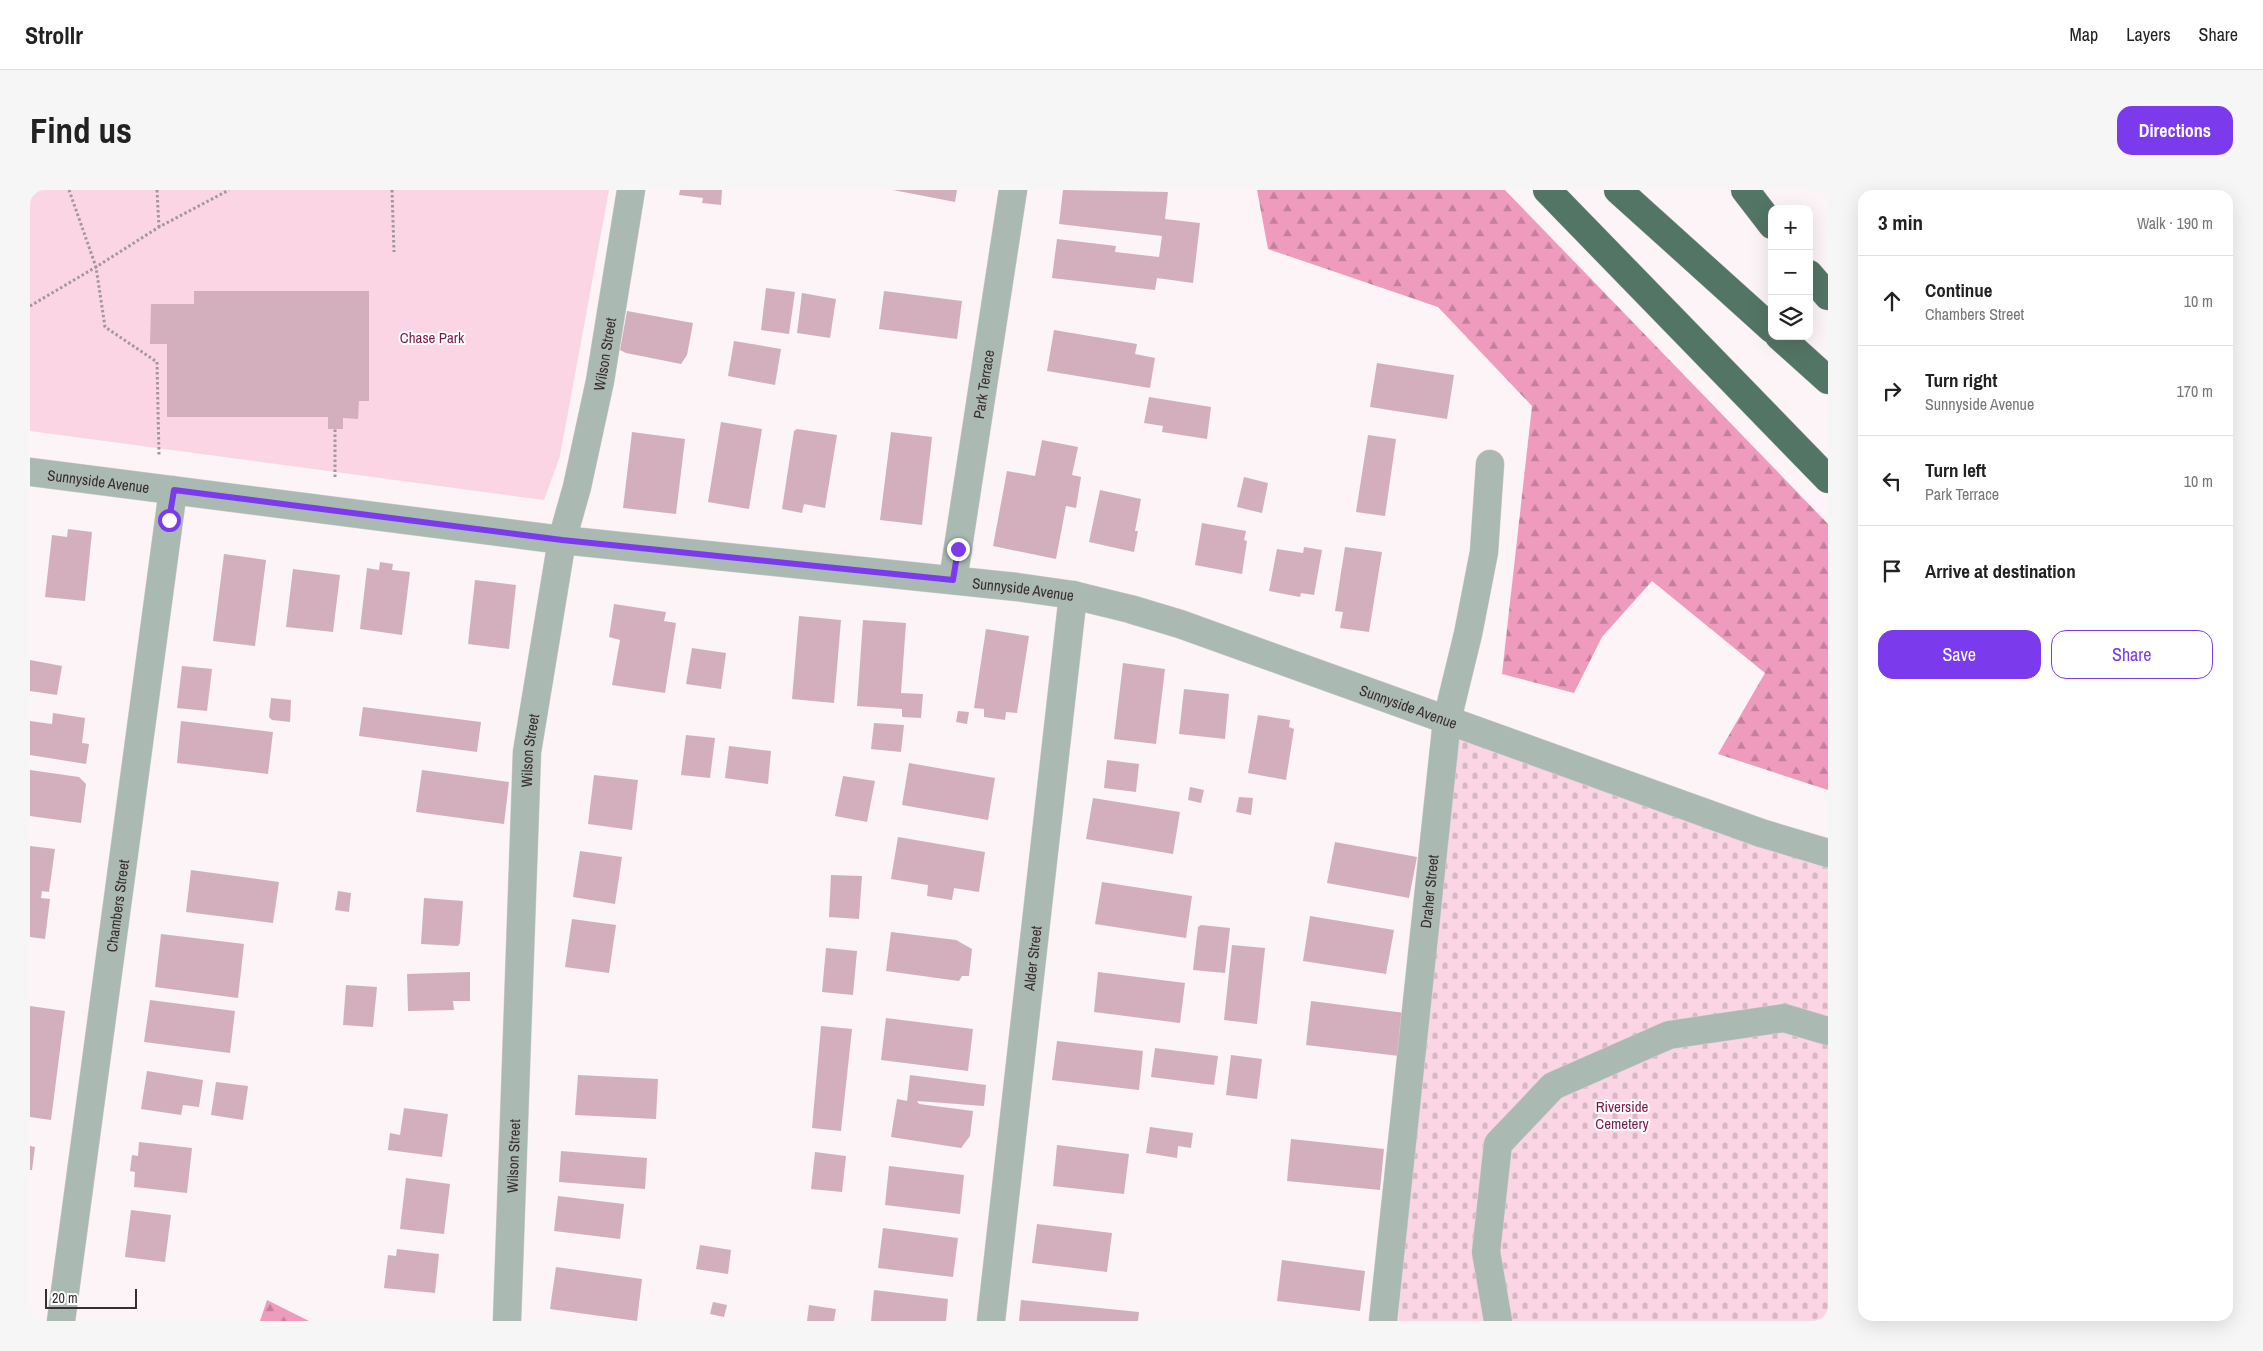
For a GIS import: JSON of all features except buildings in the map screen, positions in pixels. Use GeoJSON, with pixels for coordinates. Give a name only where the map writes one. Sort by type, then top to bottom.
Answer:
{"type":"FeatureCollection","features":[{"type":"Feature","properties":{"kind":"highway"},"geometry":{"type":"LineString","coordinates":[[1547,190],[1828,479]]}},
{"type":"Feature","properties":{"kind":"highway"},"geometry":{"type":"LineString","coordinates":[[1618,190],[1768,326]]}},
{"type":"Feature","properties":{"kind":"highway"},"geometry":{"type":"LineString","coordinates":[[1745,190],[1768,220]]}},
{"type":"Feature","properties":{"kind":"highway"},"geometry":{"type":"LineString","coordinates":[[1813,279],[1828,296]]}},
{"type":"Feature","properties":{"kind":"highway"},"geometry":{"type":"LineString","coordinates":[[1783,340],[1828,380]]}},
{"type":"Feature","properties":{"kind":"street","name":"Wilson Street"},"geometry":{"type":"LineString","coordinates":[[507,1321],[527,752],[562,540],[579,478],[595,407],[631,190]]}},
{"type":"Feature","properties":{"kind":"street","name":"Park Terrace"},"geometry":{"type":"LineString","coordinates":[[953,580],[1013,190]]}},
{"type":"Feature","properties":{"kind":"street","name":"Draher Street"},"geometry":{"type":"LineString","coordinates":[[1383,1321],[1447,720],[1468,634],[1484,552],[1490,464]]}},
{"type":"Feature","properties":{"kind":"street","name":"Sunnyside Avenue"},"geometry":{"type":"LineString","coordinates":[[30,472],[562,540],[953,580],[1073,595],[1180,624],[1761,833],[1828,853]]}},
{"type":"Feature","properties":{"kind":"street","name":"Chambers Street"},"geometry":{"type":"LineString","coordinates":[[61,1321],[174,490]]}},
{"type":"Feature","properties":{"kind":"street","name":"Alder Street"},"geometry":{"type":"LineString","coordinates":[[991,1321],[1073,595]]}},
{"type":"Feature","properties":{"kind":"street"},"geometry":{"type":"LineString","coordinates":[[1498,1321],[1486,1252],[1498,1144],[1553,1086],[1669,1035],[1784,1018],[1828,1031]]}},
{"type":"Feature","properties":{"kind":"path"},"geometry":{"type":"LineString","coordinates":[[69,190],[96,267],[105,327],[157,362],[159,455]]}},
{"type":"Feature","properties":{"kind":"path"},"geometry":{"type":"LineString","coordinates":[[157,190],[159,227]]}},
{"type":"Feature","properties":{"kind":"path"},"geometry":{"type":"LineString","coordinates":[[30,306],[159,227],[230,190]]}},
{"type":"Feature","properties":{"kind":"path"},"geometry":{"type":"LineString","coordinates":[[392,190],[394,252]]}},
{"type":"Feature","properties":{"kind":"path"},"geometry":{"type":"LineString","coordinates":[[335,429],[335,478]]}},
{"type":"Feature","properties":{"kind":"green space","name":"Chase Park"},"geometry":{"type":"Polygon","coordinates":[[[30,190],[609,190],[560,456],[544,500],[30,431],[30,190]]]}},
{"type":"Feature","properties":{"kind":"green space"},"geometry":{"type":"Polygon","coordinates":[[[1257,190],[1505,190],[1828,524],[1828,790],[1718,754],[1765,673],[1652,581],[1602,637],[1574,693],[1502,674],[1532,406],[1438,307],[1268,249],[1257,190]]]}},
{"type":"Feature","properties":{"kind":"green space","name":"Riverside Cemetery"},"geometry":{"type":"Polygon","coordinates":[[[1447,720],[1828,851],[1828,1321],[1398,1321],[1447,720]]]}},
{"type":"Feature","properties":{"kind":"green space"},"geometry":{"type":"Polygon","coordinates":[[[267,1300],[309,1321],[260,1321],[267,1300]]]}},
{"type":"Feature","properties":{"kind":"route"},"geometry":{"type":"LineString","coordinates":[[169,520],[174,490],[562,540],[953,580],[958,549]]}}]}
